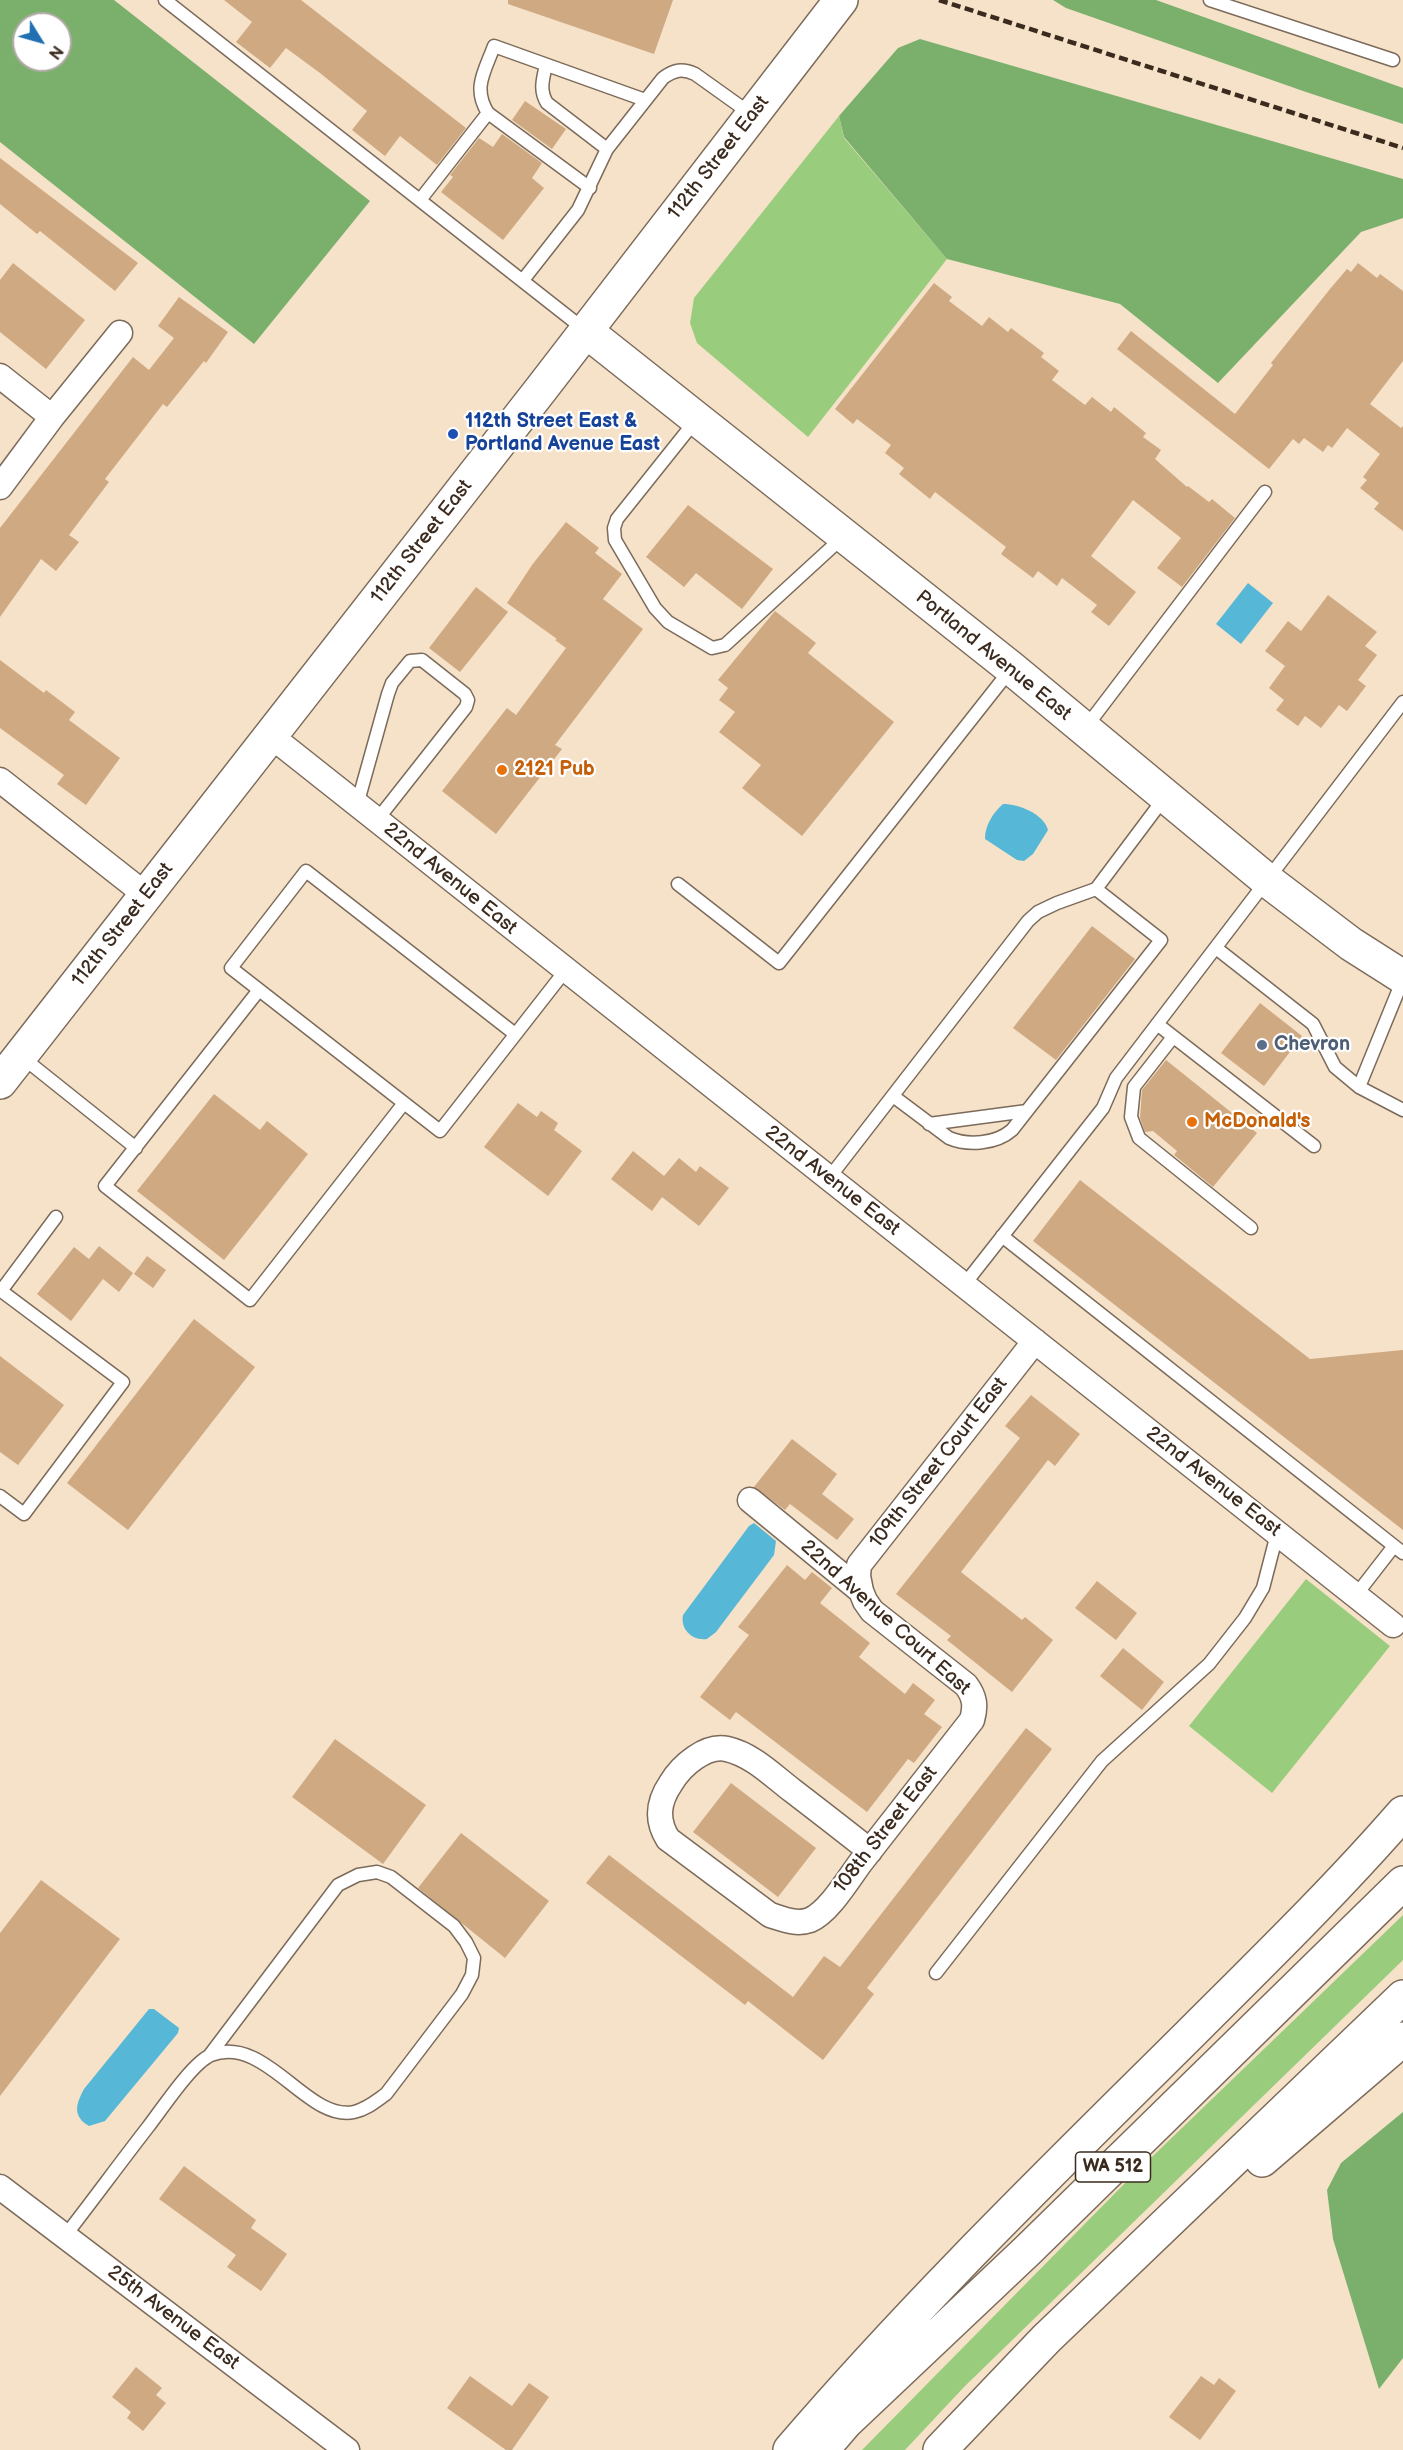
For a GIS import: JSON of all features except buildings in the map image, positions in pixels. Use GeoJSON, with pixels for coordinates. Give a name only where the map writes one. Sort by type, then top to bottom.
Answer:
{"type":"FeatureCollection","features":[{"type":"Feature","properties":{"kind":"main road","name":"112th Street East"},"geometry":{"type":"LineString","coordinates":[[0,1082],[841,0]]}},
{"type":"Feature","properties":{"kind":"main road","name":"Portland Avenue East"},"geometry":{"type":"LineString","coordinates":[[586,331],[1011,668],[1268,881],[1351,944],[1403,977]]}},
{"type":"Feature","properties":{"kind":"main road"},"geometry":{"type":"LineString","coordinates":[[790,2450],[850,2380],[990,2234],[1247,1977],[1403,1813]]}},
{"type":"Feature","properties":{"kind":"main road","name":"WA 512"},"geometry":{"type":"LineString","coordinates":[[822,2450],[845,2423],[1028,2250],[1403,1883]]}},
{"type":"Feature","properties":{"kind":"main road"},"geometry":{"type":"LineString","coordinates":[[940,2450],[1046,2339],[1403,1997]]}},
{"type":"Feature","properties":{"kind":"main road"},"geometry":{"type":"LineString","coordinates":[[1046,2339],[1403,2039]]}},
{"type":"Feature","properties":{"kind":"street"},"geometry":{"type":"LineString","coordinates":[[0,487],[52,417],[120,333]]}},
{"type":"Feature","properties":{"kind":"street"},"geometry":{"type":"LineString","coordinates":[[0,376],[52,417]]}},
{"type":"Feature","properties":{"kind":"street","name":"22nd Avenue East"},"geometry":{"type":"LineString","coordinates":[[271,736],[1393,1625]]}},
{"type":"Feature","properties":{"kind":"street"},"geometry":{"type":"LineString","coordinates":[[0,780],[146,895]]}},
{"type":"Feature","properties":{"kind":"street","name":"109th Street Court East"},"geometry":{"type":"LineString","coordinates":[[861,1591],[858,1576],[859,1564],[1035,1341]]}},
{"type":"Feature","properties":{"kind":"street","name":"22nd Avenue Court East"},"geometry":{"type":"LineString","coordinates":[[750,1500],[861,1591],[864,1602],[872,1611],[966,1685],[973,1695],[975,1709],[972,1720]]}},
{"type":"Feature","properties":{"kind":"street","name":"108th Street East"},"geometry":{"type":"LineString","coordinates":[[870,1851],[756,1762],[725,1748],[699,1755],[674,1778],[667,1788],[660,1810],[662,1829],[668,1839],[770,1915],[789,1921],[801,1922],[812,1919],[823,1912],[972,1720]]}},
{"type":"Feature","properties":{"kind":"street","name":"25th Avenue East"},"geometry":{"type":"LineString","coordinates":[[0,2187],[347,2450]]}},
{"type":"Feature","properties":{"kind":"lane"},"geometry":{"type":"LineString","coordinates":[[165,0],[586,331]]}},
{"type":"Feature","properties":{"kind":"lane"},"geometry":{"type":"LineString","coordinates":[[1210,0],[1233,3],[1393,60]]}},
{"type":"Feature","properties":{"kind":"lane"},"geometry":{"type":"LineString","coordinates":[[590,188],[488,113],[480,97],[480,82],[494,46],[645,100]]}},
{"type":"Feature","properties":{"kind":"lane"},"geometry":{"type":"LineString","coordinates":[[546,65],[541,87],[542,96],[547,103],[607,149]]}},
{"type":"Feature","properties":{"kind":"lane"},"geometry":{"type":"LineString","coordinates":[[523,280],[578,210],[607,149],[663,78],[673,71],[686,70],[752,115]]}},
{"type":"Feature","properties":{"kind":"lane"},"geometry":{"type":"LineString","coordinates":[[420,200],[488,113]]}},
{"type":"Feature","properties":{"kind":"lane"},"geometry":{"type":"LineString","coordinates":[[697,419],[616,519],[614,528],[615,540],[655,608],[668,622],[712,648],[725,645],[843,537]]}},
{"type":"Feature","properties":{"kind":"lane"},"geometry":{"type":"LineString","coordinates":[[1084,729],[1265,492]]}},
{"type":"Feature","properties":{"kind":"lane"},"geometry":{"type":"LineString","coordinates":[[357,805],[392,683],[410,661],[422,660],[465,694],[468,700],[466,707],[377,820]]}},
{"type":"Feature","properties":{"kind":"lane"},"geometry":{"type":"LineString","coordinates":[[678,884],[779,963],[1011,668]]}},
{"type":"Feature","properties":{"kind":"lane"},"geometry":{"type":"LineString","coordinates":[[964,1285],[1103,1108],[1116,1078],[1403,702]]}},
{"type":"Feature","properties":{"kind":"lane"},"geometry":{"type":"LineString","coordinates":[[829,1179],[1028,921],[1038,912],[1057,903],[1096,889],[1165,796]]}},
{"type":"Feature","properties":{"kind":"lane"},"geometry":{"type":"LineString","coordinates":[[515,1034],[306,871],[231,968],[440,1131],[565,971]]}},
{"type":"Feature","properties":{"kind":"lane"},"geometry":{"type":"LineString","coordinates":[[893,1096],[929,1124],[956,1141],[995,1141],[1003,1138],[1012,1130],[1161,940],[1096,889]]}},
{"type":"Feature","properties":{"kind":"lane"},"geometry":{"type":"LineString","coordinates":[[1216,948],[1313,1024],[1335,1067],[1359,1087],[1403,1110]]}},
{"type":"Feature","properties":{"kind":"lane"},"geometry":{"type":"LineString","coordinates":[[1359,1087],[1403,977]]}},
{"type":"Feature","properties":{"kind":"lane"},"geometry":{"type":"LineString","coordinates":[[259,990],[105,1186],[250,1300],[404,1103]]}},
{"type":"Feature","properties":{"kind":"lane"},"geometry":{"type":"LineString","coordinates":[[1157,1024],[1314,1146]]}},
{"type":"Feature","properties":{"kind":"lane"},"geometry":{"type":"LineString","coordinates":[[1173,1037],[1134,1087],[1131,1117],[1139,1138],[1251,1228]]}},
{"type":"Feature","properties":{"kind":"lane"},"geometry":{"type":"LineString","coordinates":[[21,1056],[136,1148]]}},
{"type":"Feature","properties":{"kind":"lane"},"geometry":{"type":"LineString","coordinates":[[929,1124],[1027,1111]]}},
{"type":"Feature","properties":{"kind":"lane"},"geometry":{"type":"LineString","coordinates":[[0,1496],[24,1514],[123,1382],[0,1291],[56,1217]]}},
{"type":"Feature","properties":{"kind":"lane"},"geometry":{"type":"LineString","coordinates":[[1002,1236],[1399,1550],[1356,1595]]}},
{"type":"Feature","properties":{"kind":"lane"},"geometry":{"type":"LineString","coordinates":[[936,1973],[1102,1761],[1209,1664],[1245,1618],[1263,1588],[1277,1534]]}},
{"type":"Feature","properties":{"kind":"lane"},"geometry":{"type":"LineString","coordinates":[[65,2236],[181,2084],[209,2056],[338,1885],[358,1875],[377,1872],[391,1877],[454,1926],[474,1958],[472,1975],[462,1994],[386,2094],[370,2106],[353,2112],[333,2110],[256,2059],[230,2050],[209,2056]]}},
{"type":"Feature","properties":{"kind":"green space"},"geometry":{"type":"Polygon","coordinates":[[[0,0],[114,0],[370,201],[254,344],[0,142],[0,0]]]}},
{"type":"Feature","properties":{"kind":"green space"},"geometry":{"type":"Polygon","coordinates":[[[1053,0],[1156,0],[1403,88],[1403,124],[1066,8],[1053,0]]]}},
{"type":"Feature","properties":{"kind":"green space"},"geometry":{"type":"Polygon","coordinates":[[[920,39],[1403,179],[1403,218],[1361,232],[1218,383],[1120,304],[947,259],[844,137],[839,116],[898,48],[920,39]]]}},
{"type":"Feature","properties":{"kind":"green space"},"geometry":{"type":"Polygon","coordinates":[[[839,116],[844,138],[947,259],[808,437],[697,343],[690,323],[694,298],[839,116]]]}},
{"type":"Feature","properties":{"kind":"green space"},"geometry":{"type":"Polygon","coordinates":[[[1306,1579],[1390,1646],[1272,1793],[1189,1726],[1306,1579]]]}},
{"type":"Feature","properties":{"kind":"green space"},"geometry":{"type":"Polygon","coordinates":[[[1403,1915],[1403,1960],[964,2387],[905,2450],[862,2450],[1128,2180],[1403,1915]]]}},
{"type":"Feature","properties":{"kind":"green space"},"geometry":{"type":"Polygon","coordinates":[[[1403,2112],[1403,2358],[1379,2389],[1333,2239],[1327,2190],[1341,2163],[1403,2112]]]}},
{"type":"Feature","properties":{"kind":"water"},"geometry":{"type":"Polygon","coordinates":[[[1248,583],[1273,603],[1241,644],[1216,624],[1248,583]]]}},
{"type":"Feature","properties":{"kind":"water"},"geometry":{"type":"Polygon","coordinates":[[[1003,804],[1030,811],[1046,824],[1048,830],[1033,854],[1024,861],[1017,860],[985,839],[990,820],[1003,804]]]}},
{"type":"Feature","properties":{"kind":"water"},"geometry":{"type":"Polygon","coordinates":[[[754,1523],[776,1541],[774,1555],[716,1632],[707,1639],[692,1636],[686,1630],[683,1615],[749,1526],[754,1523]]]}},
{"type":"Feature","properties":{"kind":"water"},"geometry":{"type":"Polygon","coordinates":[[[149,2009],[154,2009],[179,2028],[178,2033],[105,2121],[89,2126],[80,2118],[77,2109],[84,2089],[149,2009]]]}},
{"type":"Feature","properties":{"kind":"railway"},"geometry":{"type":"LineString","coordinates":[[939,0],[1403,148]]}},
{"type":"Feature","properties":{"kind":"place","name":"112th Street East & Portland Avenue East"},"geometry":{"type":"Point","coordinates":[453,434]}},
{"type":"Feature","properties":{"kind":"place","name":"2121 Pub"},"geometry":{"type":"Point","coordinates":[502,770]}},
{"type":"Feature","properties":{"kind":"place","name":"Chevron"},"geometry":{"type":"Point","coordinates":[1262,1045]}},
{"type":"Feature","properties":{"kind":"place","name":"McDonald's"},"geometry":{"type":"Point","coordinates":[1192,1122]}}]}
